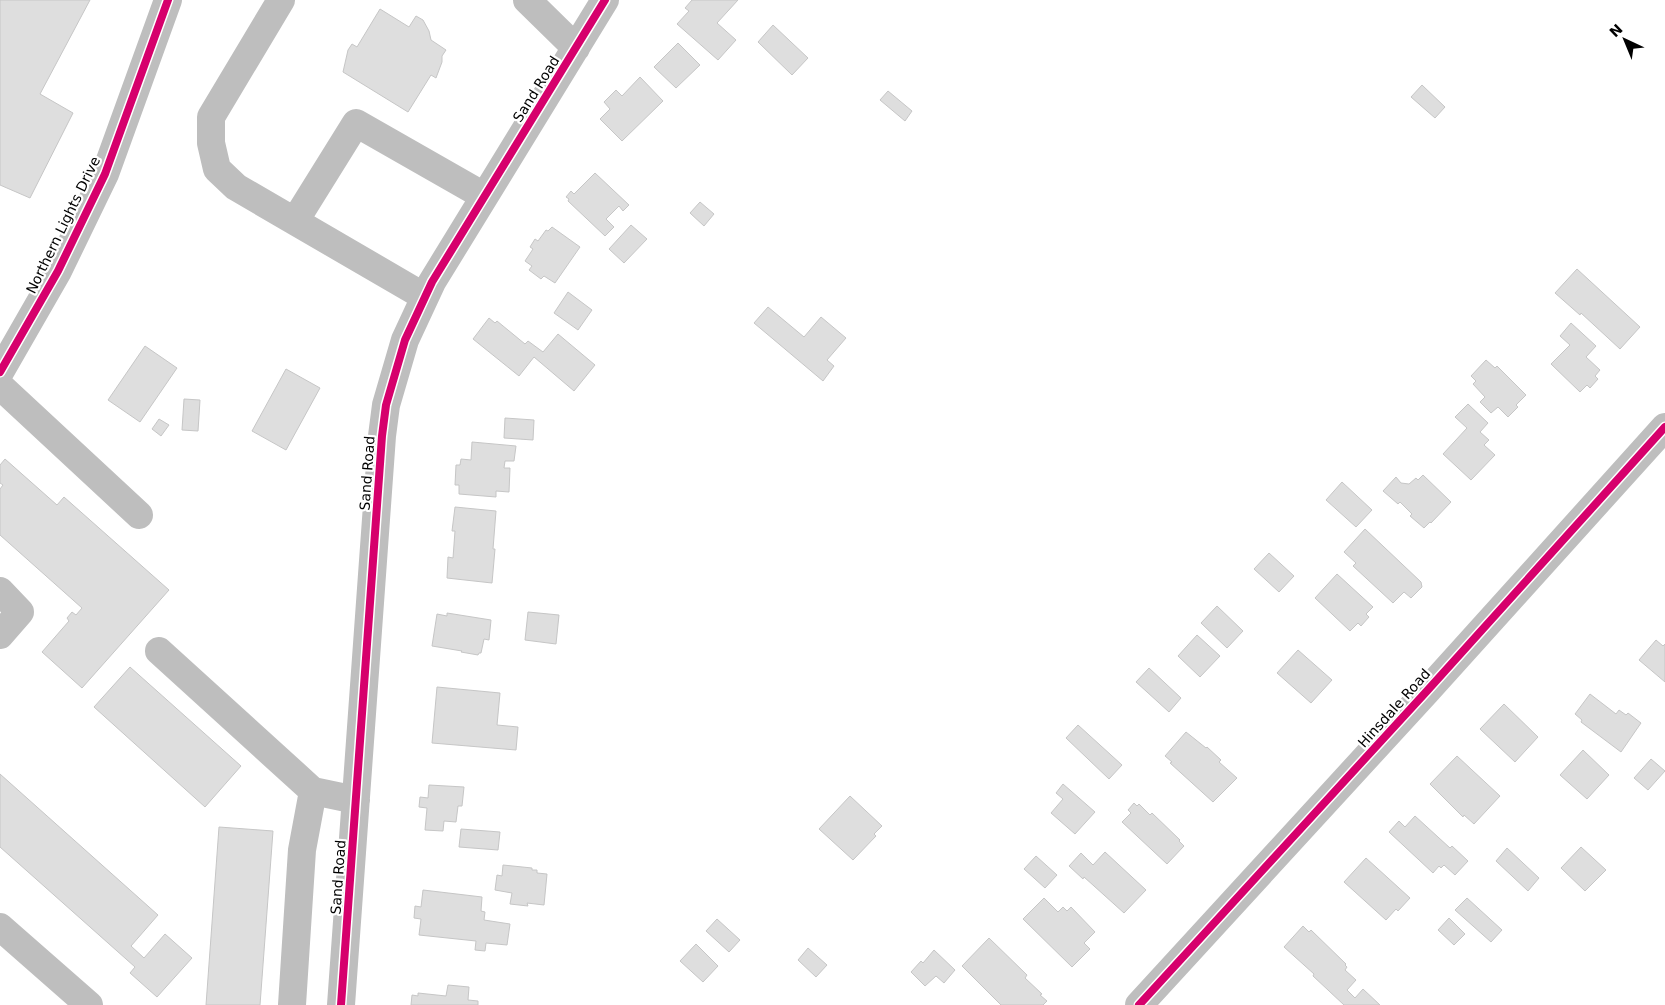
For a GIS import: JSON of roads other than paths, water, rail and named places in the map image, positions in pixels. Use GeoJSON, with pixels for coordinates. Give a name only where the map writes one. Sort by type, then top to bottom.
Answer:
{"type":"FeatureCollection","features":[{"type":"Feature","properties":{"kind":"street","name":"Northern Lights Drive"},"geometry":{"type":"LineString","coordinates":[[0,372],[58,271],[104,174],[168,0]]}},
{"type":"Feature","properties":{"kind":"street"},"geometry":{"type":"LineString","coordinates":[[281,0],[211,117],[211,143],[217,169],[236,187],[425,297]]}},
{"type":"Feature","properties":{"kind":"street"},"geometry":{"type":"LineString","coordinates":[[527,0],[576,48]]}},
{"type":"Feature","properties":{"kind":"street","name":"Sand Road"},"geometry":{"type":"LineString","coordinates":[[341,1005],[382,436],[386,405],[405,340],[432,282],[605,0]]}},
{"type":"Feature","properties":{"kind":"street"},"geometry":{"type":"LineString","coordinates":[[295,221],[356,123],[484,196]]}},
{"type":"Feature","properties":{"kind":"street"},"geometry":{"type":"LineString","coordinates":[[0,386],[140,516]]}},
{"type":"Feature","properties":{"kind":"street","name":"Hinsdale Road"},"geometry":{"type":"LineString","coordinates":[[1139,1005],[1426,692],[1665,426]]}},
{"type":"Feature","properties":{"kind":"street"},"geometry":{"type":"LineString","coordinates":[[0,591],[20,612],[0,636]]}},
{"type":"Feature","properties":{"kind":"street"},"geometry":{"type":"LineString","coordinates":[[159,651],[313,791],[356,800]]}},
{"type":"Feature","properties":{"kind":"street"},"geometry":{"type":"LineString","coordinates":[[292,1005],[302,850],[313,791]]}},
{"type":"Feature","properties":{"kind":"street"},"geometry":{"type":"LineString","coordinates":[[0,927],[89,1005]]}}]}
